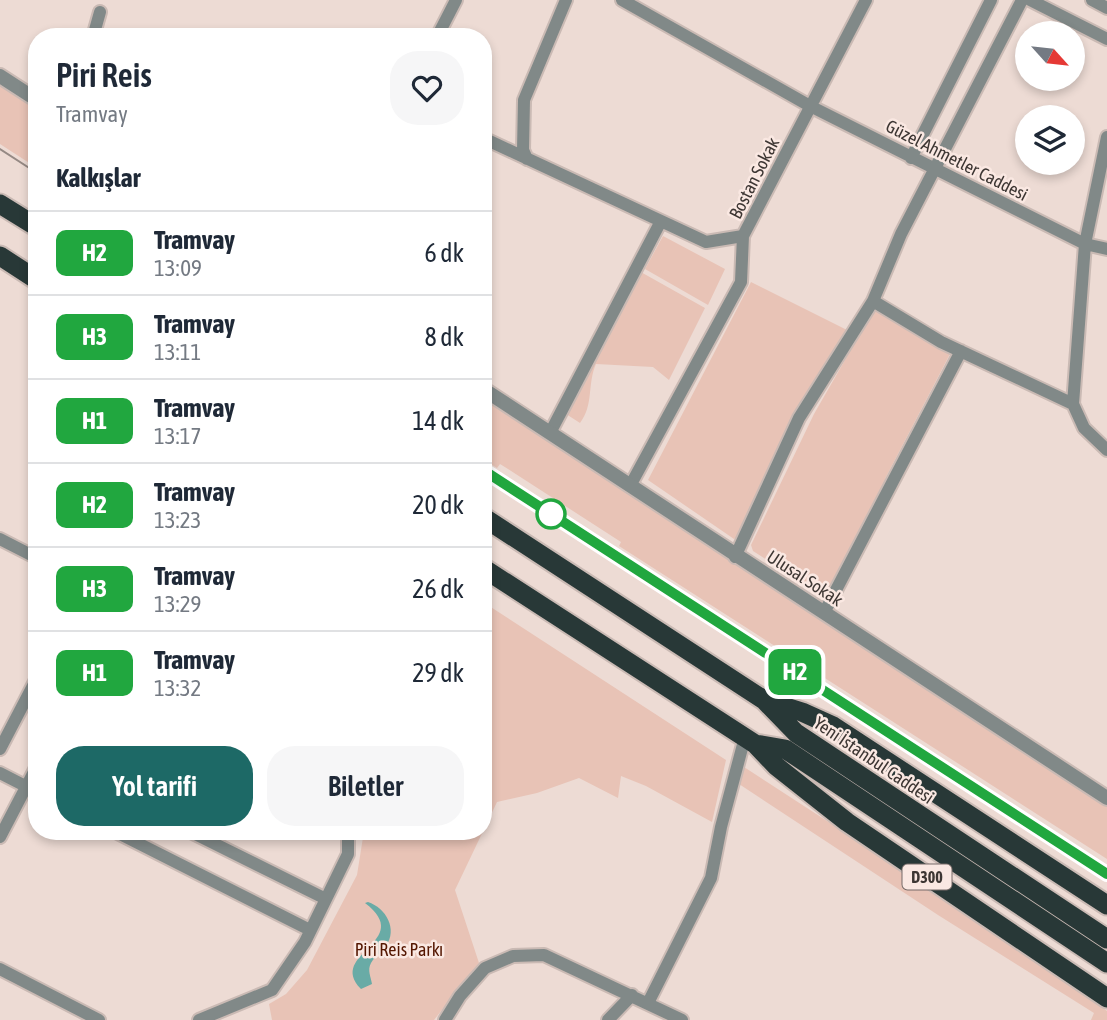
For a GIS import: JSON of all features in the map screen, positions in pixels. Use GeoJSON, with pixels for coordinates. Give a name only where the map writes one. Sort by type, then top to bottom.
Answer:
{"type":"FeatureCollection","features":[{"type":"Feature","properties":{"kind":"highway"},"geometry":{"type":"LineString","coordinates":[[0,204],[28,222]]}},
{"type":"Feature","properties":{"kind":"highway"},"geometry":{"type":"LineString","coordinates":[[0,256],[28,274]]}},
{"type":"Feature","properties":{"kind":"highway","name":"Yeni İstanbul Caddesi"},"geometry":{"type":"LineString","coordinates":[[492,523],[764,700],[796,733],[1107,939]]}},
{"type":"Feature","properties":{"kind":"highway","name":"D300"},"geometry":{"type":"LineString","coordinates":[[492,574],[750,741],[776,766],[847,822],[1107,998]]}},
{"type":"Feature","properties":{"kind":"highway","name":"D300"},"geometry":{"type":"LineString","coordinates":[[764,700],[802,712],[833,726],[1107,905]]}},
{"type":"Feature","properties":{"kind":"highway","name":"D300"},"geometry":{"type":"LineString","coordinates":[[750,741],[785,749],[1107,963]]}},
{"type":"Feature","properties":{"kind":"street"},"geometry":{"type":"LineString","coordinates":[[442,28],[456,0]]}},
{"type":"Feature","properties":{"kind":"street"},"geometry":{"type":"LineString","coordinates":[[527,159],[523,150],[524,100],[566,0]]}},
{"type":"Feature","properties":{"kind":"street","name":"Güzel Ahmetler Caddesi"},"geometry":{"type":"LineString","coordinates":[[622,0],[810,106],[911,158],[1085,244],[1107,249]]}},
{"type":"Feature","properties":{"kind":"street","name":"Bostan Sokak"},"geometry":{"type":"LineString","coordinates":[[630,486],[741,282],[743,236],[866,0]]}},
{"type":"Feature","properties":{"kind":"street"},"geometry":{"type":"LineString","coordinates":[[911,158],[991,0]]}},
{"type":"Feature","properties":{"kind":"street"},"geometry":{"type":"LineString","coordinates":[[735,557],[799,418],[873,301],[901,234],[1022,0]]}},
{"type":"Feature","properties":{"kind":"street"},"geometry":{"type":"LineString","coordinates":[[1030,0],[1107,39]]}},
{"type":"Feature","properties":{"kind":"street"},"geometry":{"type":"LineString","coordinates":[[1092,0],[1107,8]]}},
{"type":"Feature","properties":{"kind":"street"},"geometry":{"type":"LineString","coordinates":[[96,28],[100,12]]}},
{"type":"Feature","properties":{"kind":"street"},"geometry":{"type":"LineString","coordinates":[[0,76],[28,94]]}},
{"type":"Feature","properties":{"kind":"street"},"geometry":{"type":"LineString","coordinates":[[1107,137],[1085,244],[1073,404],[1084,428],[1107,450]]}},
{"type":"Feature","properties":{"kind":"street"},"geometry":{"type":"LineString","coordinates":[[492,142],[706,243],[743,236]]}},
{"type":"Feature","properties":{"kind":"street"},"geometry":{"type":"LineString","coordinates":[[550,433],[661,221]]}},
{"type":"Feature","properties":{"kind":"street"},"geometry":{"type":"LineString","coordinates":[[873,301],[961,351],[1073,404]]}},
{"type":"Feature","properties":{"kind":"street"},"geometry":{"type":"LineString","coordinates":[[824,613],[961,351]]}},
{"type":"Feature","properties":{"kind":"street","name":"Ulusal Sokak"},"geometry":{"type":"LineString","coordinates":[[492,395],[735,557],[1107,798]]}},
{"type":"Feature","properties":{"kind":"street"},"geometry":{"type":"LineString","coordinates":[[0,539],[28,553]]}},
{"type":"Feature","properties":{"kind":"street"},"geometry":{"type":"LineString","coordinates":[[0,749],[5,728],[28,692]]}},
{"type":"Feature","properties":{"kind":"street"},"geometry":{"type":"LineString","coordinates":[[648,1003],[711,878],[724,816],[750,741]]}},
{"type":"Feature","properties":{"kind":"street"},"geometry":{"type":"LineString","coordinates":[[0,773],[28,787]]}},
{"type":"Feature","properties":{"kind":"street"},"geometry":{"type":"LineString","coordinates":[[0,836],[28,794]]}},
{"type":"Feature","properties":{"kind":"street"},"geometry":{"type":"LineString","coordinates":[[132,840],[310,930]]}},
{"type":"Feature","properties":{"kind":"street"},"geometry":{"type":"LineString","coordinates":[[207,840],[326,899]]}},
{"type":"Feature","properties":{"kind":"street"},"geometry":{"type":"LineString","coordinates":[[199,1020],[272,990],[326,899],[348,854],[348,840]]}},
{"type":"Feature","properties":{"kind":"street"},"geometry":{"type":"LineString","coordinates":[[445,1020],[460,996],[485,968],[513,956],[544,955],[682,1020]]}},
{"type":"Feature","properties":{"kind":"street"},"geometry":{"type":"LineString","coordinates":[[0,969],[99,1020]]}},
{"type":"Feature","properties":{"kind":"street"},"geometry":{"type":"LineString","coordinates":[[608,1020],[632,995]]}},
{"type":"Feature","properties":{"kind":"green space"},"geometry":{"type":"Polygon","coordinates":[[[0,85],[28,103],[28,162],[0,144],[0,85]]]}},
{"type":"Feature","properties":{"kind":"green space"},"geometry":{"type":"Polygon","coordinates":[[[663,236],[725,269],[708,305],[645,269],[663,236]]]}},
{"type":"Feature","properties":{"kind":"green space"},"geometry":{"type":"Polygon","coordinates":[[[639,271],[705,308],[669,380],[653,367],[596,364],[589,402],[580,423],[563,412],[639,271]]]}},
{"type":"Feature","properties":{"kind":"green space"},"geometry":{"type":"Polygon","coordinates":[[[751,282],[847,330],[745,533],[734,539],[648,480],[751,282]]]}},
{"type":"Feature","properties":{"kind":"green space"},"geometry":{"type":"Polygon","coordinates":[[[876,310],[950,350],[950,354],[886,477],[880,496],[829,590],[823,593],[812,589],[753,551],[751,545],[814,414],[876,310]]]}},
{"type":"Feature","properties":{"kind":"green space"},"geometry":{"type":"Polygon","coordinates":[[[492,404],[1107,805],[1107,859],[619,546],[621,542],[508,469],[500,464],[497,468],[492,465],[492,404]]]}},
{"type":"Feature","properties":{"kind":"green space","name":"Piri Reis Parkı"},"geometry":{"type":"Polygon","coordinates":[[[492,608],[726,760],[712,822],[646,786],[621,776],[618,798],[579,778],[537,793],[497,802],[492,812],[492,608]]]}},
{"type":"Feature","properties":{"kind":"green space"},"geometry":{"type":"Polygon","coordinates":[[[744,767],[944,897],[1107,1011],[1107,1020],[1091,1020],[1094,1013],[938,915],[739,784],[744,767]]]}},
{"type":"Feature","properties":{"kind":"green space","name":"Piri Reis Parkı"},"geometry":{"type":"Polygon","coordinates":[[[363,840],[479,840],[455,890],[479,963],[434,1020],[272,1020],[269,1004],[286,994],[307,970],[357,875],[363,840]]]}},
{"type":"Feature","properties":{"kind":"water"},"geometry":{"type":"Polygon","coordinates":[[[368,902],[385,914],[391,933],[386,946],[370,966],[372,984],[361,989],[353,977],[354,966],[377,938],[381,928],[378,916],[365,903],[368,902]]]}},
{"type":"Feature","properties":{"kind":"tram line"},"geometry":{"type":"LineString","coordinates":[[0,149],[28,167]]}},
{"type":"Feature","properties":{"kind":"tram line"},"geometry":{"type":"LineString","coordinates":[[492,470],[1107,867]]}},
{"type":"Feature","properties":{"kind":"tram line","name":"H2"},"geometry":{"type":"LineString","coordinates":[[492,476],[1107,874]]}}]}
